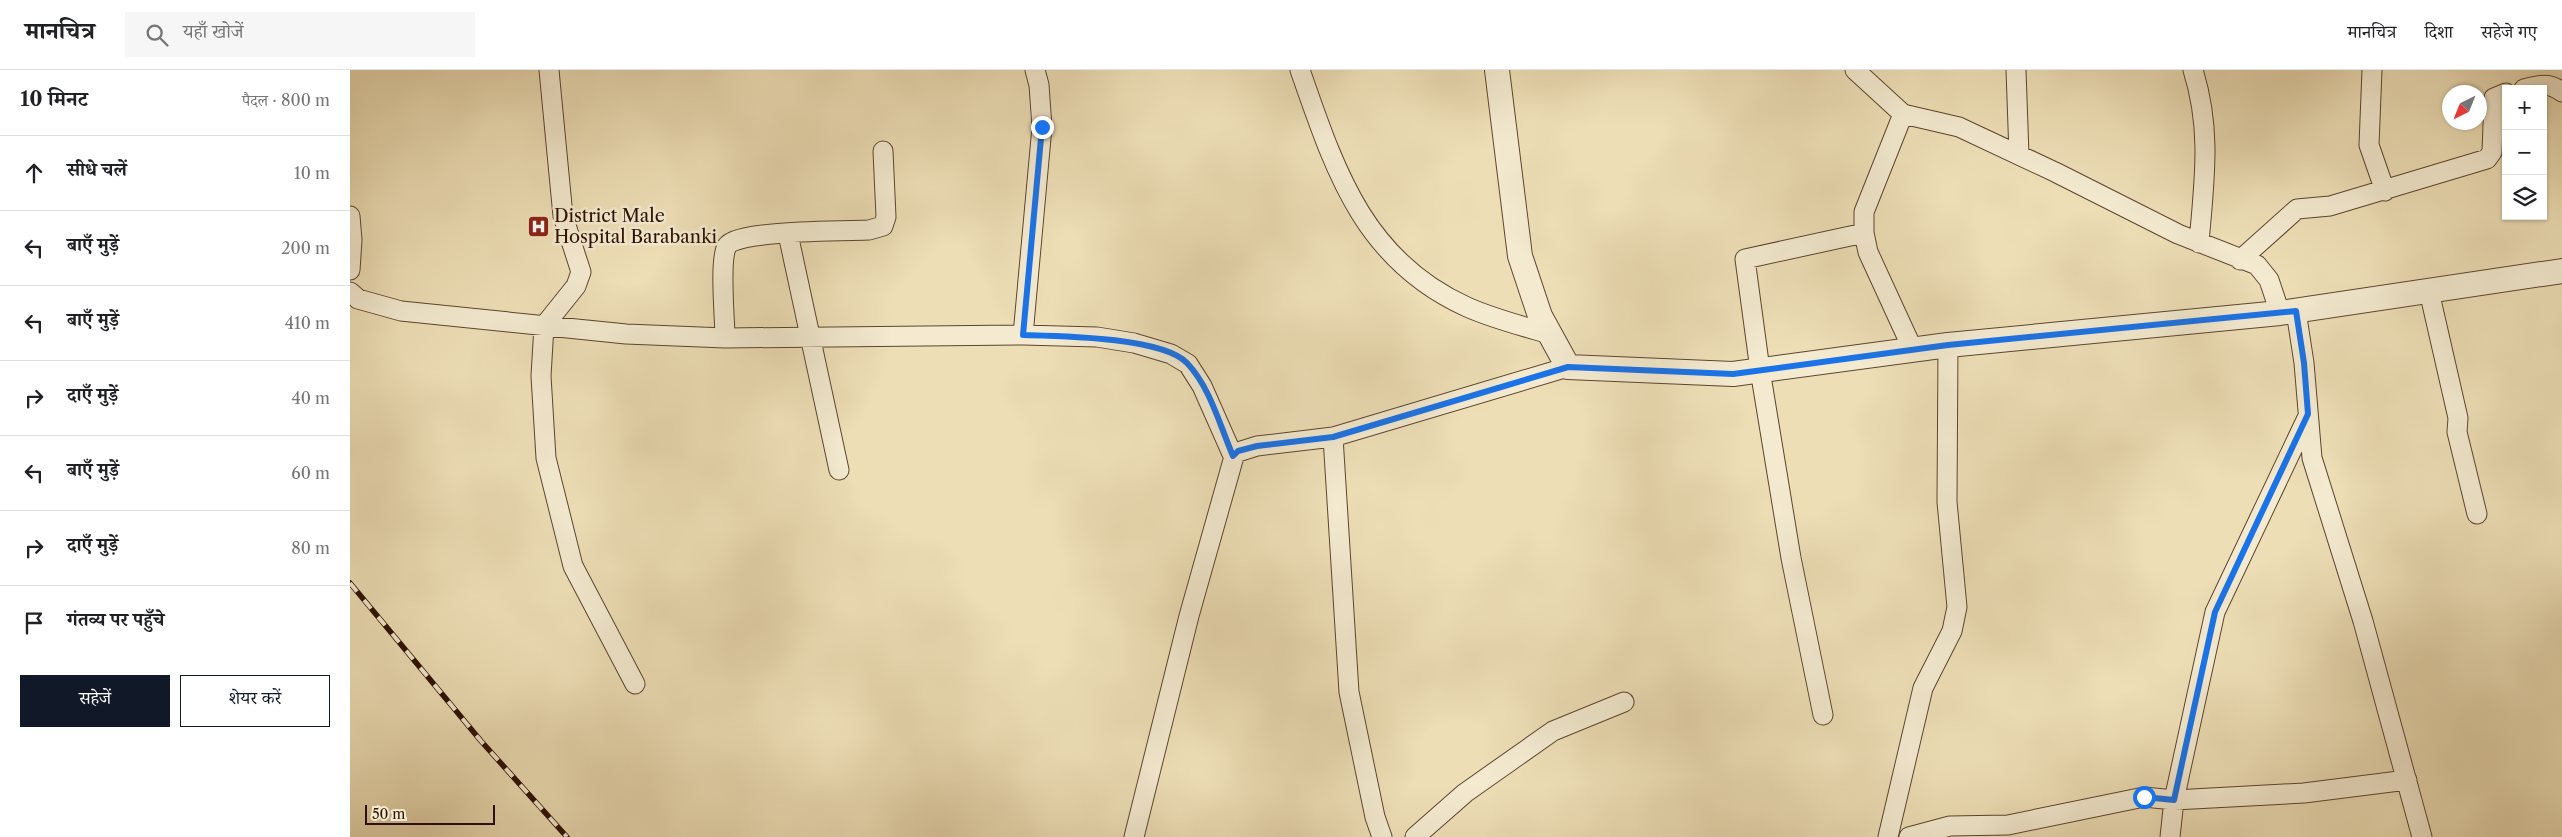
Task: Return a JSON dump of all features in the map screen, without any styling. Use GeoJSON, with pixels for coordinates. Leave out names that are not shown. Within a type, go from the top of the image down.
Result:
{"type":"FeatureCollection","features":[{"type":"Feature","properties":{"kind":"street"},"geometry":{"type":"LineString","coordinates":[[549,70],[563,216],[581,272],[576,286],[544,326],[541,376],[546,458],[573,566],[635,684]]}},
{"type":"Feature","properties":{"kind":"street"},"geometry":{"type":"LineString","coordinates":[[1023,335],[1042,127],[1039,85],[1035,70]]}},
{"type":"Feature","properties":{"kind":"street"},"geometry":{"type":"LineString","coordinates":[[1300,70],[1328,150],[1353,204],[1382,245],[1408,271],[1434,290],[1467,307],[1550,334]]}},
{"type":"Feature","properties":{"kind":"street"},"geometry":{"type":"LineString","coordinates":[[1497,70],[1520,256],[1540,316],[1568,367]]}},
{"type":"Feature","properties":{"kind":"street"},"geometry":{"type":"LineString","coordinates":[[1855,70],[1874,78],[1903,114],[1959,127],[2199,243],[2262,268],[2288,312],[2304,363],[2312,458],[2363,621],[2422,837]]}},
{"type":"Feature","properties":{"kind":"street"},"geometry":{"type":"LineString","coordinates":[[2016,70],[2019,155]]}},
{"type":"Feature","properties":{"kind":"street"},"geometry":{"type":"LineString","coordinates":[[2193,70],[2206,122],[2207,154],[2199,243]]}},
{"type":"Feature","properties":{"kind":"street"},"geometry":{"type":"LineString","coordinates":[[2372,70],[2369,145],[2385,191]]}},
{"type":"Feature","properties":{"kind":"street"},"geometry":{"type":"LineString","coordinates":[[2541,85],[2553,86],[2562,92]]}},
{"type":"Feature","properties":{"kind":"street"},"geometry":{"type":"LineString","coordinates":[[2240,260],[2297,209],[2330,206],[2487,159],[2492,152],[2494,98],[2502,95]]}},
{"type":"Feature","properties":{"kind":"street"},"geometry":{"type":"LineString","coordinates":[[1903,114],[1864,212],[1864,233],[1868,252],[1913,350]]}},
{"type":"Feature","properties":{"kind":"street"},"geometry":{"type":"LineString","coordinates":[[725,338],[723,260],[726,246],[732,240],[743,237],[869,230],[882,226],[886,217],[884,151]]}},
{"type":"Feature","properties":{"kind":"street"},"geometry":{"type":"LineString","coordinates":[[350,216],[352,240],[350,270]]}},
{"type":"Feature","properties":{"kind":"street"},"geometry":{"type":"LineString","coordinates":[[1823,715],[1791,558],[1760,370],[1745,259],[1864,233]]}},
{"type":"Feature","properties":{"kind":"street"},"geometry":{"type":"LineString","coordinates":[[788,234],[839,470]]}},
{"type":"Feature","properties":{"kind":"street"},"geometry":{"type":"LineString","coordinates":[[1134,837],[1189,616],[1233,456],[1238,451],[1257,446],[1333,437],[1568,367],[1733,374],[1948,345],[2288,312],[2562,271]]}},
{"type":"Feature","properties":{"kind":"street"},"geometry":{"type":"LineString","coordinates":[[2429,291],[2458,418],[2457,432],[2477,514]]}},
{"type":"Feature","properties":{"kind":"street"},"geometry":{"type":"LineString","coordinates":[[350,292],[358,299],[401,311],[626,334],[725,338],[1023,335],[1097,337],[1134,343],[1179,357],[1188,364],[1202,386],[1233,456]]}},
{"type":"Feature","properties":{"kind":"street"},"geometry":{"type":"LineString","coordinates":[[1888,837],[1923,688],[1952,631],[1957,607],[1947,502],[1948,345]]}},
{"type":"Feature","properties":{"kind":"street"},"geometry":{"type":"LineString","coordinates":[[2170,837],[2174,800],[2215,612],[2308,414]]}},
{"type":"Feature","properties":{"kind":"street"},"geometry":{"type":"LineString","coordinates":[[1333,437],[1349,692],[1375,817],[1382,837]]}},
{"type":"Feature","properties":{"kind":"street"},"geometry":{"type":"LineString","coordinates":[[1415,837],[1466,792],[1553,731],[1624,702]]}},
{"type":"Feature","properties":{"kind":"street"},"geometry":{"type":"LineString","coordinates":[[1909,837],[1950,826],[2008,825],[2144,797],[2174,800],[2304,793],[2407,780]]}},
{"type":"Feature","properties":{"kind":"railway"},"geometry":{"type":"LineString","coordinates":[[350,583],[481,741],[567,837]]}},
{"type":"Feature","properties":{"kind":"place","name":"District Male Hospital Barabanki"},"geometry":{"type":"Point","coordinates":[538,226]}},
{"type":"Feature","properties":{"kind":"route"},"geometry":{"type":"LineString","coordinates":[[1042,127],[1023,335],[1097,337],[1134,343],[1179,357],[1188,364],[1202,386],[1233,456],[1238,451],[1257,446],[1333,437],[1568,367],[1733,374],[1948,345],[2296,311],[2304,363],[2308,414],[2215,612],[2174,800],[2144,797]]}}]}
